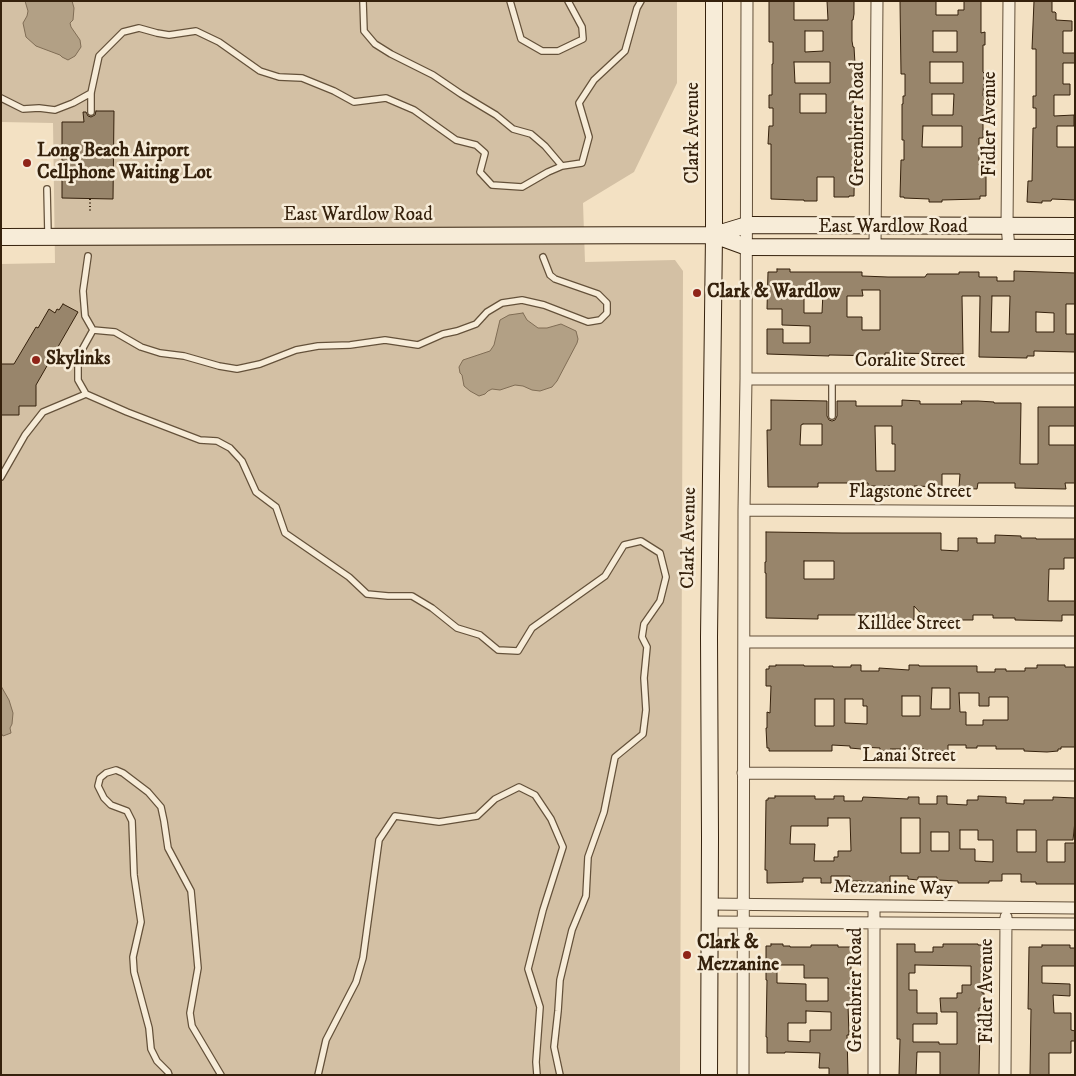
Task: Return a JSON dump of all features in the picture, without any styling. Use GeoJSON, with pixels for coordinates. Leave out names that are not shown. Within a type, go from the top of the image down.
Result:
{"type":"FeatureCollection","features":[{"type":"Feature","properties":{"kind":"main road","name":"Clark Avenue"},"geometry":{"type":"LineString","coordinates":[[709,1075],[709,637],[714,235],[714,1]]}},
{"type":"Feature","properties":{"kind":"main road","name":"East Wardlow Road"},"geometry":{"type":"LineString","coordinates":[[1,237],[714,235],[747,225],[1075,226]]}},
{"type":"Feature","properties":{"kind":"main road","name":"East Wardlow Road"},"geometry":{"type":"LineString","coordinates":[[714,235],[747,247],[1075,248]]}},
{"type":"Feature","properties":{"kind":"street"},"geometry":{"type":"LineString","coordinates":[[743,1075],[744,510],[748,1]]}},
{"type":"Feature","properties":{"kind":"street","name":"Greenbrier Road"},"geometry":{"type":"LineString","coordinates":[[876,1],[876,247]]}},
{"type":"Feature","properties":{"kind":"street","name":"Fidler Avenue"},"geometry":{"type":"LineString","coordinates":[[1009,1],[1007,226],[1009,248]]}},
{"type":"Feature","properties":{"kind":"street","name":"Coralite Street"},"geometry":{"type":"LineString","coordinates":[[746,379],[1075,379]]}},
{"type":"Feature","properties":{"kind":"street","name":"Flagstone Street"},"geometry":{"type":"LineString","coordinates":[[744,510],[1075,512]]}},
{"type":"Feature","properties":{"kind":"street","name":"Killdee Street"},"geometry":{"type":"LineString","coordinates":[[744,642],[1075,642]]}},
{"type":"Feature","properties":{"kind":"street","name":"Lanai Street"},"geometry":{"type":"LineString","coordinates":[[743,774],[1075,775]]}},
{"type":"Feature","properties":{"kind":"street","name":"Mezzanine Way"},"geometry":{"type":"LineString","coordinates":[[710,904],[1075,908]]}},
{"type":"Feature","properties":{"kind":"street","name":"Greenbrier Road"},"geometry":{"type":"LineString","coordinates":[[874,906],[874,1075]]}},
{"type":"Feature","properties":{"kind":"street","name":"Fidler Avenue"},"geometry":{"type":"LineString","coordinates":[[1006,908],[1006,1075]]}},
{"type":"Feature","properties":{"kind":"street","name":"Mezzanine Way"},"geometry":{"type":"LineString","coordinates":[[710,922],[1075,924]]}},
{"type":"Feature","properties":{"kind":"lane"},"geometry":{"type":"LineString","coordinates":[[363,1],[364,31],[375,44],[433,75],[496,115],[513,129],[531,134],[545,146],[562,166]]}},
{"type":"Feature","properties":{"kind":"lane"},"geometry":{"type":"LineString","coordinates":[[510,1],[521,39],[542,52],[558,52],[583,39],[582,26],[568,1]]}},
{"type":"Feature","properties":{"kind":"lane"},"geometry":{"type":"LineString","coordinates":[[90,112],[91,92],[99,56],[123,32],[140,28],[157,34],[169,35],[196,31],[219,42],[260,71],[279,77],[302,78],[334,91],[354,102],[386,98],[414,110],[456,140],[476,144],[485,153],[480,172],[492,185],[522,188],[562,166],[582,163],[589,137],[579,103],[594,80],[625,52],[637,8],[642,1]]}},
{"type":"Feature","properties":{"kind":"lane"},"geometry":{"type":"LineString","coordinates":[[1,98],[23,109],[55,110],[73,103],[91,92]]}},
{"type":"Feature","properties":{"kind":"lane"},"geometry":{"type":"LineString","coordinates":[[47,189],[48,237]]}},
{"type":"Feature","properties":{"kind":"lane"},"geometry":{"type":"LineString","coordinates":[[88,256],[83,291],[85,316],[93,330]]}},
{"type":"Feature","properties":{"kind":"lane"},"geometry":{"type":"LineString","coordinates":[[93,330],[114,332],[141,347],[160,353],[184,356],[219,366],[237,368],[260,364],[296,350],[318,346],[350,345],[385,340],[418,345],[443,334],[476,324],[487,312],[502,303],[522,300],[544,305],[588,322],[600,320],[607,313],[607,303],[598,294],[555,279],[550,275],[543,257]]}},
{"type":"Feature","properties":{"kind":"lane"},"geometry":{"type":"LineString","coordinates":[[93,330],[78,357],[78,380],[86,394],[200,440],[217,441],[230,448],[242,461],[256,492],[276,507],[284,533],[349,577],[368,594],[412,596],[432,608],[457,628],[480,635],[498,650],[518,651],[532,628],[605,576],[624,545],[641,541],[660,553],[666,577],[660,601],[644,624],[642,637],[647,647],[644,678],[646,710],[643,734],[615,757],[604,812],[588,858],[586,896],[572,930],[560,980],[554,1047],[560,1075]]}},
{"type":"Feature","properties":{"kind":"lane"},"geometry":{"type":"LineString","coordinates":[[832,379],[832,416]]}},
{"type":"Feature","properties":{"kind":"lane"},"geometry":{"type":"LineString","coordinates":[[1,477],[25,434],[43,412],[86,394]]}},
{"type":"Feature","properties":{"kind":"lane"},"geometry":{"type":"LineString","coordinates":[[169,1075],[157,1061],[151,1048],[149,1028],[134,972],[133,957],[141,922],[134,875],[132,821],[127,811],[111,804],[104,798],[98,786],[100,778],[106,773],[116,770],[124,773],[148,792],[161,807],[168,848],[191,891],[198,968],[190,1013],[192,1026],[221,1075]]}},
{"type":"Feature","properties":{"kind":"lane"},"geometry":{"type":"LineString","coordinates":[[318,1075],[326,1040],[359,974],[380,840],[395,816],[439,822],[476,816],[495,799],[519,788],[535,795],[551,819],[563,847],[543,910],[528,970],[540,1007],[536,1062],[537,1075]]}},
{"type":"Feature","properties":{"kind":"path"},"geometry":{"type":"LineString","coordinates":[[90,199],[90,212]]}},
{"type":"Feature","properties":{"kind":"shaded area"},"geometry":{"type":"Polygon","coordinates":[[[1,1],[677,1],[677,83],[634,172],[583,203],[585,262],[675,260],[683,271],[680,1075],[1,1075],[1,264],[55,263],[53,123],[1,122],[1,1]]]}},
{"type":"Feature","properties":{"kind":"shaded area"},"geometry":{"type":"Polygon","coordinates":[[[25,1],[72,1],[74,8],[73,20],[70,23],[80,40],[81,47],[75,56],[68,60],[36,46],[26,37],[23,23],[28,11],[25,1]]]}},
{"type":"Feature","properties":{"kind":"shaded area"},"geometry":{"type":"Polygon","coordinates":[[[523,313],[527,320],[538,328],[547,328],[561,324],[576,331],[577,343],[557,381],[552,387],[540,391],[515,385],[500,390],[492,389],[479,396],[470,391],[464,386],[460,373],[459,367],[463,360],[490,351],[494,345],[500,320],[509,315],[523,313]]]}},
{"type":"Feature","properties":{"kind":"shaded area"},"geometry":{"type":"Polygon","coordinates":[[[1,686],[9,700],[13,713],[11,733],[3,736],[1,733],[1,686]]]}},
{"type":"Feature","properties":{"kind":"building"},"geometry":{"type":"Polygon","coordinates":[[[769,1],[794,1],[794,20],[828,20],[827,1],[854,1],[852,41],[855,64],[853,93],[855,127],[854,196],[834,197],[834,177],[817,177],[817,201],[771,199],[771,144],[768,144],[769,126],[773,126],[773,108],[769,108],[769,95],[772,95],[773,42],[769,42],[769,1]],[[805,31],[805,52],[823,51],[823,31],[805,31]],[[794,62],[795,83],[830,83],[830,62],[794,62]],[[800,94],[800,113],[826,113],[826,94],[800,94]]]}},
{"type":"Feature","properties":{"kind":"building"},"geometry":{"type":"Polygon","coordinates":[[[900,1],[936,1],[936,15],[958,15],[958,10],[964,10],[964,1],[981,1],[981,33],[985,32],[985,45],[983,45],[983,96],[986,96],[986,115],[983,115],[983,138],[979,138],[979,161],[986,161],[986,196],[980,196],[980,199],[942,200],[942,202],[929,202],[929,199],[900,197],[901,160],[904,160],[902,104],[903,96],[905,96],[905,74],[901,74],[900,1]],[[933,31],[933,52],[957,52],[957,31],[933,31]],[[930,62],[930,83],[963,83],[963,62],[930,62]],[[932,94],[932,115],[953,115],[954,94],[932,94]],[[923,126],[922,147],[962,147],[962,126],[923,126]]]}},
{"type":"Feature","properties":{"kind":"building"},"geometry":{"type":"Polygon","coordinates":[[[1034,1],[1052,1],[1052,12],[1056,13],[1056,20],[1072,21],[1072,31],[1063,31],[1063,53],[1075,53],[1075,63],[1063,63],[1063,84],[1070,84],[1070,95],[1054,95],[1054,116],[1074,115],[1074,126],[1057,126],[1057,147],[1075,147],[1075,200],[1052,199],[1051,201],[1042,201],[1042,203],[1027,202],[1028,181],[1032,181],[1033,128],[1036,128],[1036,108],[1033,108],[1033,96],[1036,96],[1036,49],[1032,49],[1034,1]]]}},
{"type":"Feature","properties":{"kind":"building"},"geometry":{"type":"Polygon","coordinates":[[[96,111],[114,111],[113,199],[62,198],[62,122],[84,122],[83,112],[86,112],[91,117],[95,115],[96,111]]]}},
{"type":"Feature","properties":{"kind":"building"},"geometry":{"type":"Polygon","coordinates":[[[777,269],[790,269],[790,272],[862,272],[862,276],[925,277],[927,274],[979,272],[979,277],[997,277],[997,281],[1014,281],[1014,271],[1075,273],[1075,304],[1066,304],[1066,334],[1075,334],[1075,352],[1034,351],[1034,356],[1027,356],[1027,358],[979,357],[980,296],[962,296],[963,354],[885,353],[885,356],[829,356],[767,354],[767,329],[783,329],[783,343],[810,343],[810,326],[782,325],[782,309],[767,309],[768,272],[777,272],[777,269]],[[862,290],[863,296],[847,296],[847,317],[862,317],[862,330],[880,330],[880,290],[862,290]],[[804,292],[804,313],[822,313],[823,292],[804,292]],[[992,296],[991,332],[1009,332],[1010,296],[992,296]],[[1036,312],[1036,332],[1054,332],[1054,313],[1036,312]]]}},
{"type":"Feature","properties":{"kind":"building","name":"Skylinks"},"geometry":{"type":"Polygon","coordinates":[[[63,304],[78,312],[36,385],[36,406],[19,406],[19,415],[1,415],[1,364],[14,364],[49,309],[55,313],[63,304]]]}},
{"type":"Feature","properties":{"kind":"building"},"geometry":{"type":"Polygon","coordinates":[[[771,400],[827,401],[827,416],[832,421],[837,416],[837,401],[856,401],[856,406],[902,406],[902,400],[920,401],[920,404],[962,404],[961,401],[1021,403],[1020,464],[1038,464],[1038,407],[1075,407],[1075,426],[1049,426],[1049,445],[1075,445],[1075,483],[1065,483],[1066,489],[1015,488],[1015,483],[978,483],[977,489],[959,488],[960,474],[942,474],[942,487],[914,486],[914,488],[895,488],[895,486],[868,486],[868,483],[818,483],[818,487],[768,487],[767,430],[771,430],[771,400]],[[822,424],[801,425],[800,445],[822,445],[822,424]],[[875,426],[876,471],[895,471],[895,444],[892,444],[892,426],[875,426]]]}},
{"type":"Feature","properties":{"kind":"building"},"geometry":{"type":"Polygon","coordinates":[[[766,532],[941,533],[941,550],[958,551],[958,538],[977,538],[977,543],[995,543],[995,535],[1021,536],[1021,538],[1036,539],[1075,539],[1075,558],[1064,558],[1064,569],[1049,569],[1048,601],[1075,601],[1075,615],[1062,615],[1062,621],[1015,620],[1015,618],[993,618],[993,615],[973,615],[973,620],[927,620],[914,606],[914,620],[895,620],[895,618],[868,617],[868,615],[818,615],[818,619],[766,618],[766,532]],[[804,561],[804,579],[834,579],[834,561],[804,561]]]}},
{"type":"Feature","properties":{"kind":"building"},"geometry":{"type":"Polygon","coordinates":[[[851,665],[861,665],[861,671],[879,671],[879,668],[909,670],[909,665],[977,666],[977,672],[995,672],[995,669],[1025,671],[1025,668],[1037,668],[1037,665],[1075,667],[1075,747],[1061,747],[1058,751],[1047,752],[1024,751],[1024,749],[996,749],[996,746],[966,748],[966,745],[948,745],[948,751],[890,749],[890,751],[880,751],[880,748],[861,747],[861,749],[832,745],[832,751],[769,751],[769,748],[767,748],[766,728],[767,712],[770,713],[771,686],[766,686],[766,669],[769,669],[769,666],[851,667],[851,665]],[[932,688],[931,709],[950,709],[950,688],[932,688]],[[959,693],[960,712],[966,712],[966,725],[983,725],[983,720],[1008,720],[1008,697],[989,697],[989,706],[979,706],[979,693],[959,693]],[[902,696],[902,716],[920,716],[920,696],[902,696]],[[815,699],[815,726],[834,726],[834,699],[815,699]],[[845,699],[845,723],[867,724],[867,706],[863,706],[863,699],[845,699]]]}},
{"type":"Feature","properties":{"kind":"building"},"geometry":{"type":"Polygon","coordinates":[[[775,796],[815,796],[815,799],[834,799],[834,796],[844,796],[844,801],[862,801],[863,797],[908,799],[908,797],[919,797],[919,804],[937,804],[937,796],[947,796],[947,804],[967,805],[967,800],[978,800],[978,796],[1006,797],[1006,803],[1024,804],[1024,800],[1053,800],[1053,797],[1075,798],[1073,840],[1047,840],[1047,862],[1065,862],[1065,843],[1075,843],[1075,884],[1021,882],[1021,874],[1002,874],[1002,881],[989,881],[989,883],[958,883],[958,881],[937,880],[937,877],[918,877],[918,880],[908,879],[908,876],[890,876],[890,883],[862,883],[862,881],[850,881],[850,876],[831,876],[831,883],[821,883],[821,878],[803,878],[803,882],[767,883],[767,870],[765,870],[766,800],[768,798],[775,798],[775,796]],[[828,818],[828,826],[791,826],[790,844],[815,844],[814,861],[834,861],[834,857],[838,857],[838,851],[851,851],[850,818],[828,818]],[[901,818],[901,853],[920,853],[920,818],[901,818]],[[960,830],[960,849],[975,849],[975,861],[993,862],[993,840],[978,840],[978,830],[960,830]],[[1017,830],[1017,852],[1036,852],[1036,830],[1017,830]],[[931,832],[931,851],[949,851],[949,832],[931,832]]]}},
{"type":"Feature","properties":{"kind":"building"},"geometry":{"type":"Polygon","coordinates":[[[771,944],[783,944],[783,946],[790,947],[838,945],[838,947],[851,947],[851,1005],[848,1005],[849,1035],[847,1035],[848,1075],[829,1075],[829,1068],[819,1068],[820,1053],[767,1053],[766,946],[771,946],[771,944]],[[777,965],[777,983],[806,984],[806,1001],[828,1001],[828,978],[804,978],[804,965],[777,965]],[[806,1011],[806,1023],[788,1023],[788,1041],[810,1042],[810,1030],[831,1030],[831,1012],[806,1011]]]}},
{"type":"Feature","properties":{"kind":"building"},"geometry":{"type":"Polygon","coordinates":[[[897,944],[915,944],[915,952],[933,952],[933,947],[943,947],[943,944],[984,945],[982,993],[984,993],[984,1008],[979,1008],[979,1075],[940,1075],[940,1052],[917,1052],[916,1075],[899,1075],[900,1039],[897,1039],[897,944]],[[915,965],[915,973],[909,973],[909,990],[917,990],[917,1013],[937,1013],[937,1024],[913,1024],[913,1042],[957,1044],[957,1012],[941,1012],[940,998],[957,998],[957,993],[962,993],[962,985],[971,985],[971,966],[915,965]]]}},
{"type":"Feature","properties":{"kind":"building"},"geometry":{"type":"Polygon","coordinates":[[[1042,945],[1070,945],[1070,948],[1075,948],[1075,966],[1042,966],[1042,983],[1070,984],[1070,996],[1053,995],[1054,1013],[1071,1013],[1071,1030],[1075,1031],[1075,1041],[1071,1041],[1071,1053],[1049,1053],[1049,1075],[1030,1075],[1031,1009],[1028,1009],[1029,947],[1042,947],[1042,945]]]}},
{"type":"Feature","properties":{"kind":"place","name":"Long Beach Airport Cellphone Waiting Lot"},"geometry":{"type":"Point","coordinates":[27,163]}},
{"type":"Feature","properties":{"kind":"place","name":"Clark & Wardlow"},"geometry":{"type":"Point","coordinates":[697,293]}},
{"type":"Feature","properties":{"kind":"place","name":"Skylinks"},"geometry":{"type":"Point","coordinates":[36,360]}},
{"type":"Feature","properties":{"kind":"place","name":"Clark & Mezzanine"},"geometry":{"type":"Point","coordinates":[687,955]}}]}
